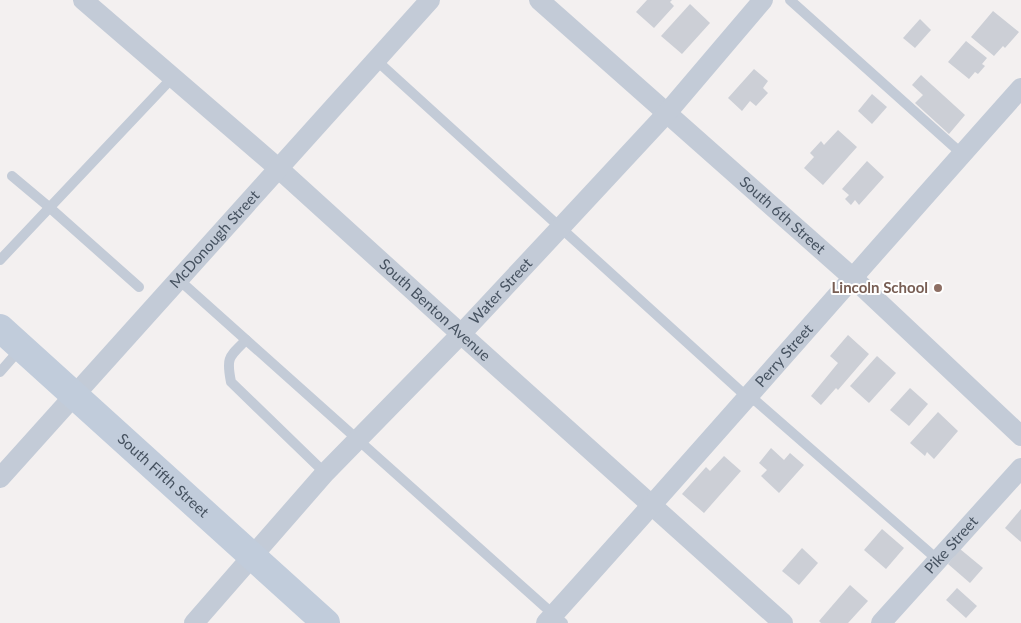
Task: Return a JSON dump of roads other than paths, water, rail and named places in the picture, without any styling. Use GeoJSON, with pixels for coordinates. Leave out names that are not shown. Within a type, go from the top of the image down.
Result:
{"type":"FeatureCollection","features":[{"type":"Feature","properties":{"kind":"main road","name":"South Fifth Street"},"geometry":{"type":"LineString","coordinates":[[0,328],[326,623]]}},
{"type":"Feature","properties":{"kind":"street","name":"South Benton Avenue"},"geometry":{"type":"LineString","coordinates":[[83,0],[278,168],[783,623]]}},
{"type":"Feature","properties":{"kind":"street","name":"McDonough Street"},"geometry":{"type":"LineString","coordinates":[[0,478],[430,0]]}},
{"type":"Feature","properties":{"kind":"street","name":"South 6th Street"},"geometry":{"type":"LineString","coordinates":[[539,0],[852,277],[1021,436]]}},
{"type":"Feature","properties":{"kind":"street","name":"Water Street"},"geometry":{"type":"LineString","coordinates":[[194,623],[325,473],[461,334],[666,114],[763,0]]}},
{"type":"Feature","properties":{"kind":"street","name":"Perry Street"},"geometry":{"type":"LineString","coordinates":[[554,620],[852,277],[1021,88]]}},
{"type":"Feature","properties":{"kind":"street","name":"Pike Street"},"geometry":{"type":"LineString","coordinates":[[881,623],[1021,468]]}},
{"type":"Feature","properties":{"kind":"lane"},"geometry":{"type":"LineString","coordinates":[[790,0],[962,154]]}},
{"type":"Feature","properties":{"kind":"lane"},"geometry":{"type":"LineString","coordinates":[[376,60],[747,397],[757,402],[938,560]]}},
{"type":"Feature","properties":{"kind":"lane"},"geometry":{"type":"LineString","coordinates":[[0,260],[173,77]]}},
{"type":"Feature","properties":{"kind":"lane"},"geometry":{"type":"LineString","coordinates":[[12,176],[139,287]]}},
{"type":"Feature","properties":{"kind":"lane"},"geometry":{"type":"LineString","coordinates":[[178,279],[358,440],[554,620]]}},
{"type":"Feature","properties":{"kind":"lane"},"geometry":{"type":"LineString","coordinates":[[246,340],[231,355],[227,363],[231,382],[325,473]]}},
{"type":"Feature","properties":{"kind":"lane"},"geometry":{"type":"LineString","coordinates":[[0,372],[22,348]]}},
{"type":"Feature","properties":{"kind":"place","name":"Lincoln School"},"geometry":{"type":"Point","coordinates":[938,288]}}]}
